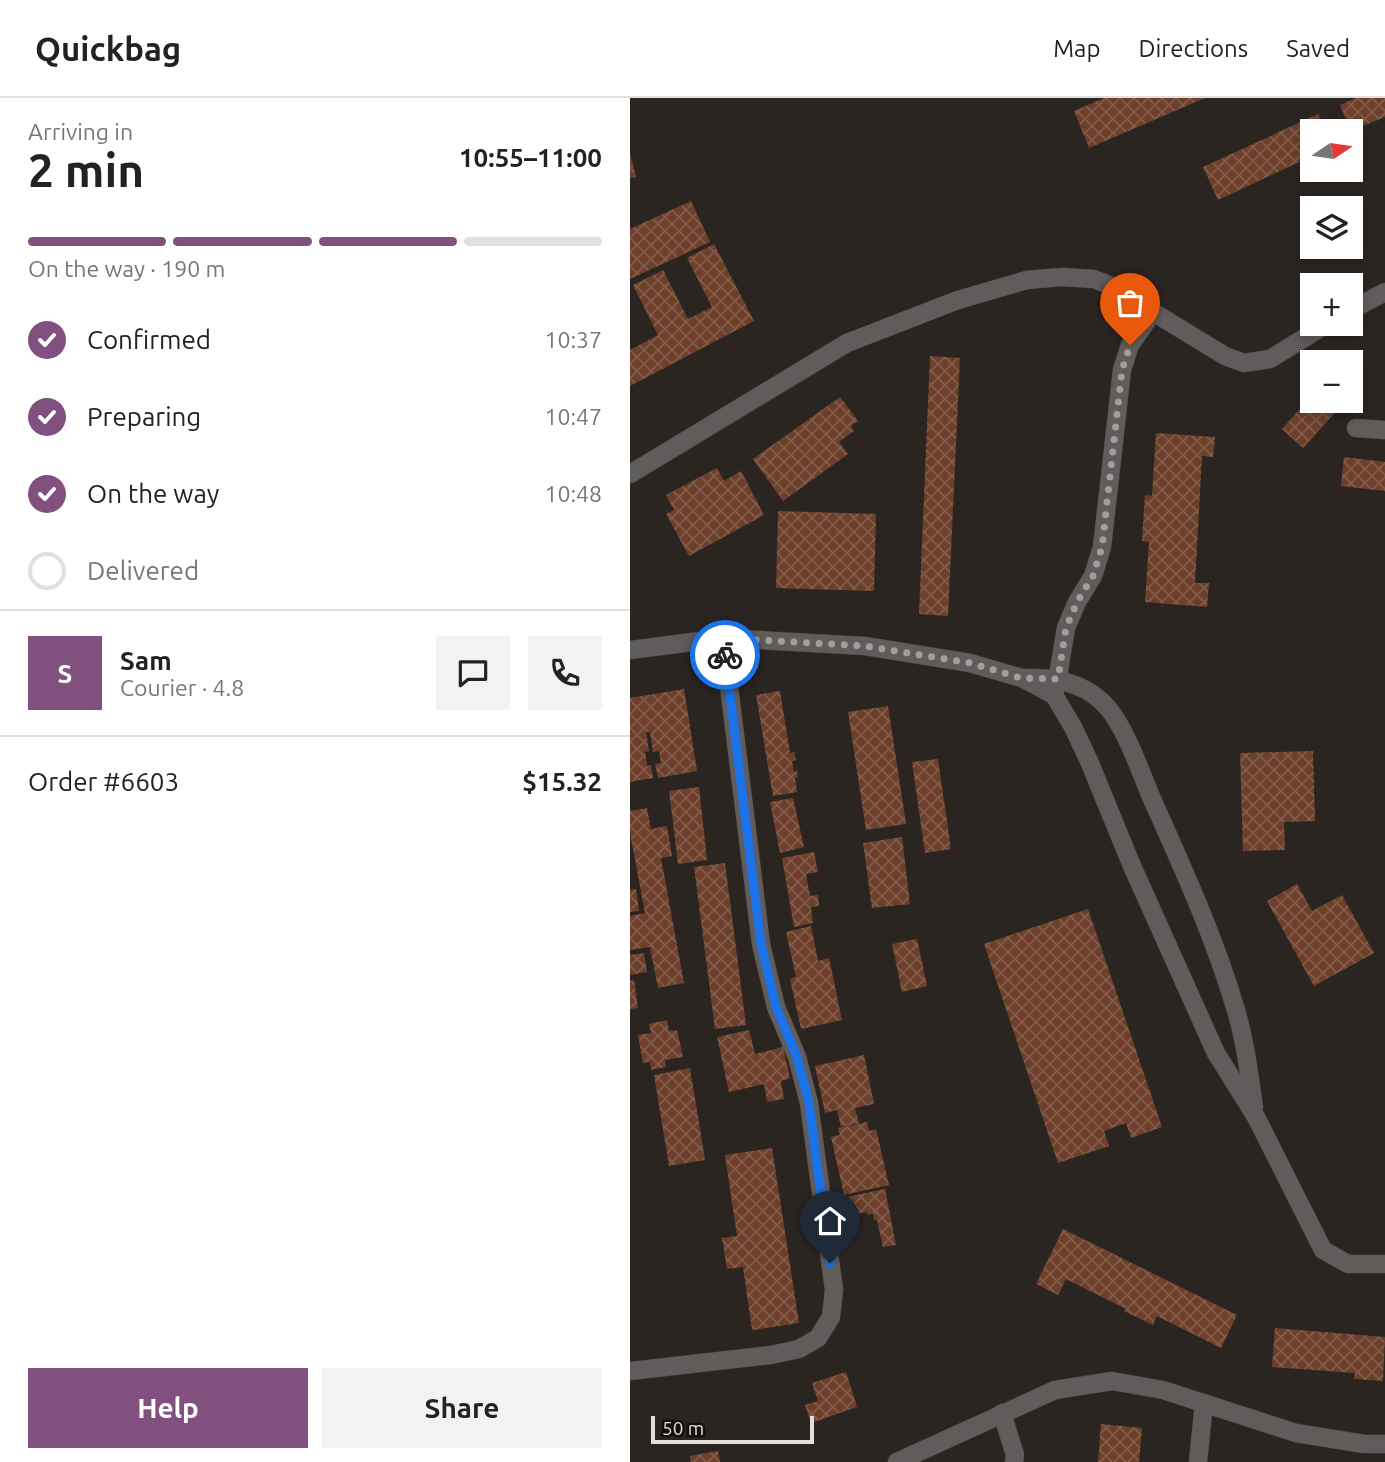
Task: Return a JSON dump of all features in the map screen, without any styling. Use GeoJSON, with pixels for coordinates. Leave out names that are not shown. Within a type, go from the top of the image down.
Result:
{"type":"FeatureCollection","features":[{"type":"Feature","properties":{"kind":"street"},"geometry":{"type":"LineString","coordinates":[[630,474],[847,343],[958,300],[1027,280],[1062,277],[1094,279],[1129,293],[1153,312],[1225,356],[1244,363],[1270,359],[1307,336]]}},
{"type":"Feature","properties":{"kind":"street"},"geometry":{"type":"LineString","coordinates":[[1363,304],[1385,292]]}},
{"type":"Feature","properties":{"kind":"street"},"geometry":{"type":"LineString","coordinates":[[1153,312],[1130,345],[1122,370],[1102,547],[1093,576],[1077,602],[1066,628],[1056,687],[1216,1053],[1256,1117],[1323,1250],[1348,1264],[1385,1265]]}},
{"type":"Feature","properties":{"kind":"street"},"geometry":{"type":"LineString","coordinates":[[1356,428],[1385,430]]}},
{"type":"Feature","properties":{"kind":"street"},"geometry":{"type":"LineString","coordinates":[[630,1371],[771,1355],[799,1349],[818,1338],[831,1317],[834,1290],[809,1103],[797,1057],[776,1007],[761,944],[723,638]]}},
{"type":"Feature","properties":{"kind":"street"},"geometry":{"type":"LineString","coordinates":[[630,650],[723,638],[865,646],[970,663],[1056,687],[1086,690],[1108,708],[1135,759],[1200,914],[1235,1007],[1256,1117]]}},
{"type":"Feature","properties":{"kind":"street"},"geometry":{"type":"LineString","coordinates":[[897,1462],[1055,1390],[1112,1381],[1163,1390],[1296,1433],[1364,1444],[1385,1444]]}},
{"type":"Feature","properties":{"kind":"street"},"geometry":{"type":"LineString","coordinates":[[1198,1462],[1204,1404]]}},
{"type":"Feature","properties":{"kind":"street"},"geometry":{"type":"LineString","coordinates":[[1002,1413],[1015,1455],[1014,1462]]}},
{"type":"Feature","properties":{"kind":"building"},"geometry":{"type":"Polygon","coordinates":[[[1104,98],[1205,98],[1089,148],[1074,111],[1104,98]]]}},
{"type":"Feature","properties":{"kind":"building"},"geometry":{"type":"Polygon","coordinates":[[[1356,98],[1385,98],[1385,117],[1363,126],[1363,119],[1346,119],[1340,105],[1356,98]]]}},
{"type":"Feature","properties":{"kind":"building"},"geometry":{"type":"Polygon","coordinates":[[[1318,114],[1320,119],[1307,119],[1318,114]]]}},
{"type":"Feature","properties":{"kind":"building"},"geometry":{"type":"Polygon","coordinates":[[[1300,122],[1300,162],[1218,200],[1203,167],[1300,122]]]}},
{"type":"Feature","properties":{"kind":"building"},"geometry":{"type":"Polygon","coordinates":[[[630,153],[636,177],[630,178],[630,153]]]}},
{"type":"Feature","properties":{"kind":"building"},"geometry":{"type":"Polygon","coordinates":[[[691,201],[710,242],[630,279],[630,229],[691,201]]]}},
{"type":"Feature","properties":{"kind":"building"},"geometry":{"type":"Polygon","coordinates":[[[714,244],[754,321],[630,386],[630,350],[658,335],[633,285],[663,270],[688,319],[712,307],[687,258],[714,244]]]}},
{"type":"Feature","properties":{"kind":"building"},"geometry":{"type":"Polygon","coordinates":[[[930,356],[960,358],[948,616],[919,614],[930,356]]]}},
{"type":"Feature","properties":{"kind":"building"},"geometry":{"type":"Polygon","coordinates":[[[840,397],[858,421],[851,426],[854,431],[839,442],[848,454],[783,501],[753,459],[840,397]]]}},
{"type":"Feature","properties":{"kind":"building"},"geometry":{"type":"Polygon","coordinates":[[[1300,409],[1300,413],[1335,413],[1303,448],[1282,429],[1300,409]]]}},
{"type":"Feature","properties":{"kind":"building"},"geometry":{"type":"Polygon","coordinates":[[[1156,433],[1215,437],[1213,457],[1202,456],[1195,583],[1209,583],[1207,607],[1145,602],[1149,542],[1142,541],[1145,495],[1152,496],[1156,433]]]}},
{"type":"Feature","properties":{"kind":"building"},"geometry":{"type":"Polygon","coordinates":[[[1344,457],[1385,462],[1385,491],[1341,486],[1344,457]]]}},
{"type":"Feature","properties":{"kind":"building"},"geometry":{"type":"Polygon","coordinates":[[[717,468],[724,481],[741,471],[764,515],[689,556],[666,514],[674,510],[666,495],[717,468]]]}},
{"type":"Feature","properties":{"kind":"building"},"geometry":{"type":"Polygon","coordinates":[[[778,511],[876,514],[874,591],[776,588],[778,511]]]}},
{"type":"Feature","properties":{"kind":"building"},"geometry":{"type":"Polygon","coordinates":[[[684,689],[697,771],[658,778],[655,764],[661,763],[659,751],[653,752],[650,732],[646,732],[649,751],[645,752],[647,766],[651,765],[653,778],[630,782],[630,698],[684,689]]]}},
{"type":"Feature","properties":{"kind":"building"},"geometry":{"type":"Polygon","coordinates":[[[780,691],[790,753],[794,752],[796,760],[792,761],[798,777],[795,778],[797,792],[773,796],[756,695],[780,691]]]}},
{"type":"Feature","properties":{"kind":"building"},"geometry":{"type":"Polygon","coordinates":[[[888,706],[906,824],[866,830],[848,712],[888,706]]]}},
{"type":"Feature","properties":{"kind":"building"},"geometry":{"type":"Polygon","coordinates":[[[1313,751],[1315,821],[1284,822],[1285,850],[1243,851],[1240,753],[1313,751]]]}},
{"type":"Feature","properties":{"kind":"building"},"geometry":{"type":"Polygon","coordinates":[[[938,759],[951,849],[925,853],[912,762],[938,759]]]}},
{"type":"Feature","properties":{"kind":"building"},"geometry":{"type":"Polygon","coordinates":[[[699,787],[707,860],[678,864],[669,791],[699,787]]]}},
{"type":"Feature","properties":{"kind":"building"},"geometry":{"type":"Polygon","coordinates":[[[793,798],[804,847],[780,853],[770,802],[793,798]]]}},
{"type":"Feature","properties":{"kind":"building"},"geometry":{"type":"Polygon","coordinates":[[[647,808],[651,829],[667,826],[672,856],[661,858],[684,983],[658,988],[650,947],[630,950],[630,916],[645,913],[630,833],[630,811],[647,808]]]}},
{"type":"Feature","properties":{"kind":"building"},"geometry":{"type":"Polygon","coordinates":[[[902,837],[910,904],[872,908],[863,843],[902,837]]]}},
{"type":"Feature","properties":{"kind":"building"},"geometry":{"type":"Polygon","coordinates":[[[814,852],[818,872],[806,874],[810,896],[818,895],[819,906],[811,907],[813,923],[794,927],[782,858],[814,852]]]}},
{"type":"Feature","properties":{"kind":"building"},"geometry":{"type":"Polygon","coordinates":[[[725,863],[746,1025],[715,1029],[694,867],[725,863]]]}},
{"type":"Feature","properties":{"kind":"building"},"geometry":{"type":"Polygon","coordinates":[[[1297,884],[1312,911],[1342,895],[1374,953],[1314,986],[1267,901],[1297,884]]]}},
{"type":"Feature","properties":{"kind":"building"},"geometry":{"type":"Polygon","coordinates":[[[636,889],[639,911],[630,912],[630,890],[636,889]]]}},
{"type":"Feature","properties":{"kind":"building"},"geometry":{"type":"Polygon","coordinates":[[[1088,909],[1162,1127],[1131,1138],[1126,1123],[1104,1131],[1109,1146],[1058,1163],[984,944],[1088,909]]]}},
{"type":"Feature","properties":{"kind":"building"},"geometry":{"type":"Polygon","coordinates":[[[811,926],[818,961],[829,958],[842,1020],[801,1029],[790,979],[796,977],[786,932],[811,926]]]}},
{"type":"Feature","properties":{"kind":"building"},"geometry":{"type":"Polygon","coordinates":[[[917,939],[927,986],[902,992],[892,944],[917,939]]]}},
{"type":"Feature","properties":{"kind":"building"},"geometry":{"type":"Polygon","coordinates":[[[644,953],[647,972],[630,975],[630,955],[644,953]]]}},
{"type":"Feature","properties":{"kind":"building"},"geometry":{"type":"Polygon","coordinates":[[[634,980],[638,1008],[630,1009],[630,981],[634,980]]]}},
{"type":"Feature","properties":{"kind":"building"},"geometry":{"type":"Polygon","coordinates":[[[667,1020],[669,1031],[677,1030],[683,1057],[665,1060],[666,1067],[651,1070],[650,1062],[643,1063],[638,1035],[651,1033],[649,1024],[667,1020]]]}},
{"type":"Feature","properties":{"kind":"building"},"geometry":{"type":"Polygon","coordinates":[[[749,1030],[755,1054],[783,1047],[790,1078],[781,1081],[784,1099],[767,1102],[764,1084],[729,1092],[717,1037],[749,1030]]]}},
{"type":"Feature","properties":{"kind":"building"},"geometry":{"type":"Polygon","coordinates":[[[864,1055],[874,1104],[855,1108],[859,1123],[841,1127],[837,1110],[825,1113],[815,1066],[864,1055]]]}},
{"type":"Feature","properties":{"kind":"building"},"geometry":{"type":"Polygon","coordinates":[[[690,1068],[705,1160],[669,1166],[654,1075],[690,1068]]]}},
{"type":"Feature","properties":{"kind":"building"},"geometry":{"type":"Polygon","coordinates":[[[867,1122],[869,1131],[876,1129],[889,1185],[844,1195],[831,1137],[840,1135],[838,1128],[867,1122]]]}},
{"type":"Feature","properties":{"kind":"building"},"geometry":{"type":"Polygon","coordinates":[[[772,1148],[799,1323],[752,1330],[743,1267],[727,1269],[722,1238],[737,1236],[725,1155],[772,1148]]]}},
{"type":"Feature","properties":{"kind":"building"},"geometry":{"type":"Polygon","coordinates":[[[885,1189],[896,1245],[883,1247],[873,1213],[856,1214],[855,1206],[849,1207],[848,1202],[843,1204],[842,1198],[885,1189]]]}},
{"type":"Feature","properties":{"kind":"building"},"geometry":{"type":"Polygon","coordinates":[[[1063,1229],[1237,1315],[1221,1348],[1157,1316],[1153,1325],[1066,1279],[1058,1295],[1036,1284],[1063,1229]]]}},
{"type":"Feature","properties":{"kind":"building"},"geometry":{"type":"Polygon","coordinates":[[[1275,1328],[1385,1337],[1383,1381],[1354,1379],[1355,1373],[1272,1367],[1275,1328]]]}},
{"type":"Feature","properties":{"kind":"building"},"geometry":{"type":"Polygon","coordinates":[[[846,1372],[857,1407],[811,1423],[805,1405],[818,1401],[812,1383],[846,1372]]]}},
{"type":"Feature","properties":{"kind":"building"},"geometry":{"type":"Polygon","coordinates":[[[1101,1424],[1142,1428],[1139,1462],[1098,1462],[1101,1424]]]}},
{"type":"Feature","properties":{"kind":"building"},"geometry":{"type":"Polygon","coordinates":[[[718,1451],[720,1462],[691,1462],[690,1456],[718,1451]]]}},
{"type":"Feature","properties":{"kind":"way so far"},"geometry":{"type":"LineString","coordinates":[[725,655],[723,638],[865,646],[970,663],[1021,678],[1058,679],[1066,628],[1077,602],[1093,576],[1102,547],[1122,370],[1130,345]]}},
{"type":"Feature","properties":{"kind":"route"},"geometry":{"type":"LineString","coordinates":[[725,655],[761,944],[776,1007],[797,1057],[809,1103],[830,1263]]}}]}
